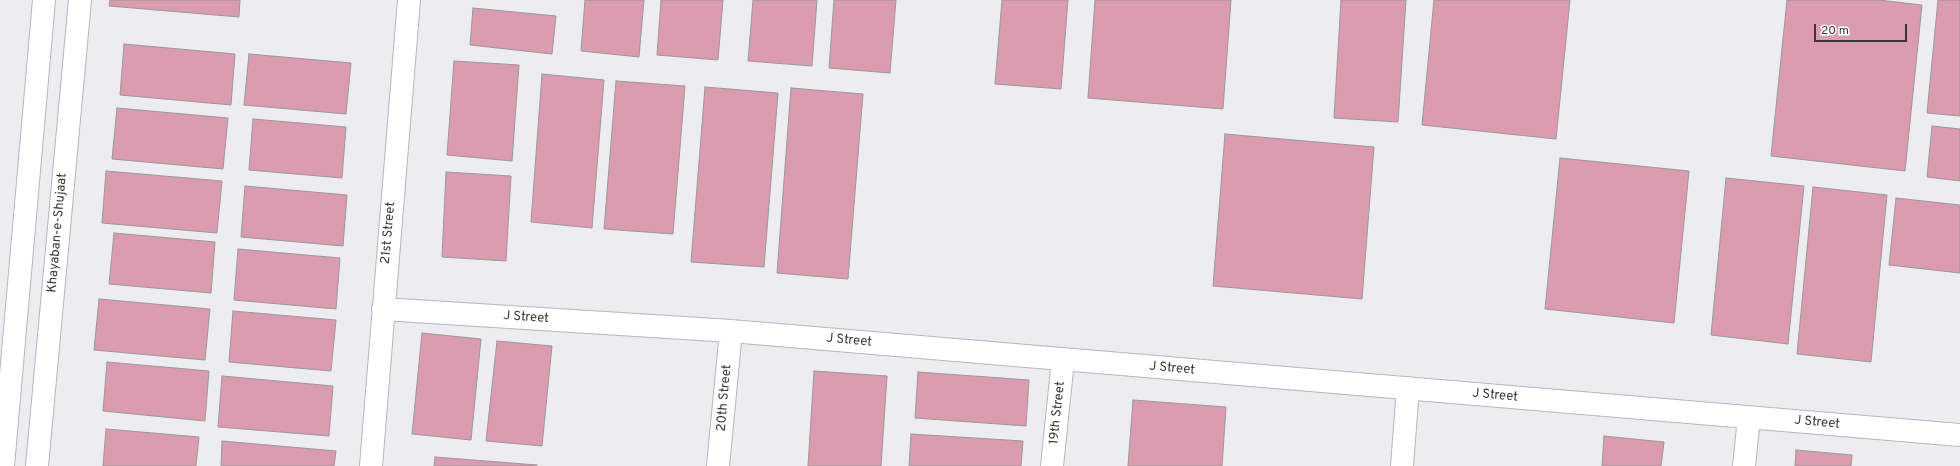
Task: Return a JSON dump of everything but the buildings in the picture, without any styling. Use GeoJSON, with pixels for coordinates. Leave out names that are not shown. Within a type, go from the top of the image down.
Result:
{"type":"FeatureCollection","features":[{"type":"Feature","properties":{"kind":"street"},"geometry":{"type":"LineString","coordinates":[[3,466],[44,0]]}},
{"type":"Feature","properties":{"kind":"street","name":"Khayaban-e-Shujaat"},"geometry":{"type":"LineString","coordinates":[[37,466],[80,0]]}},
{"type":"Feature","properties":{"kind":"street","name":"21st Street"},"geometry":{"type":"LineString","coordinates":[[371,466],[409,0]]}},
{"type":"Feature","properties":{"kind":"street","name":"J Street"},"geometry":{"type":"LineString","coordinates":[[383,309],[731,331],[1960,435]]}},
{"type":"Feature","properties":{"kind":"street","name":"20th Street"},"geometry":{"type":"LineString","coordinates":[[718,466],[731,331]]}},
{"type":"Feature","properties":{"kind":"street","name":"19th Street"},"geometry":{"type":"LineString","coordinates":[[1052,466],[1063,360]]}},
{"type":"Feature","properties":{"kind":"street"},"geometry":{"type":"LineString","coordinates":[[1402,466],[1408,388]]}},
{"type":"Feature","properties":{"kind":"street"},"geometry":{"type":"LineString","coordinates":[[1744,466],[1749,418]]}}]}
